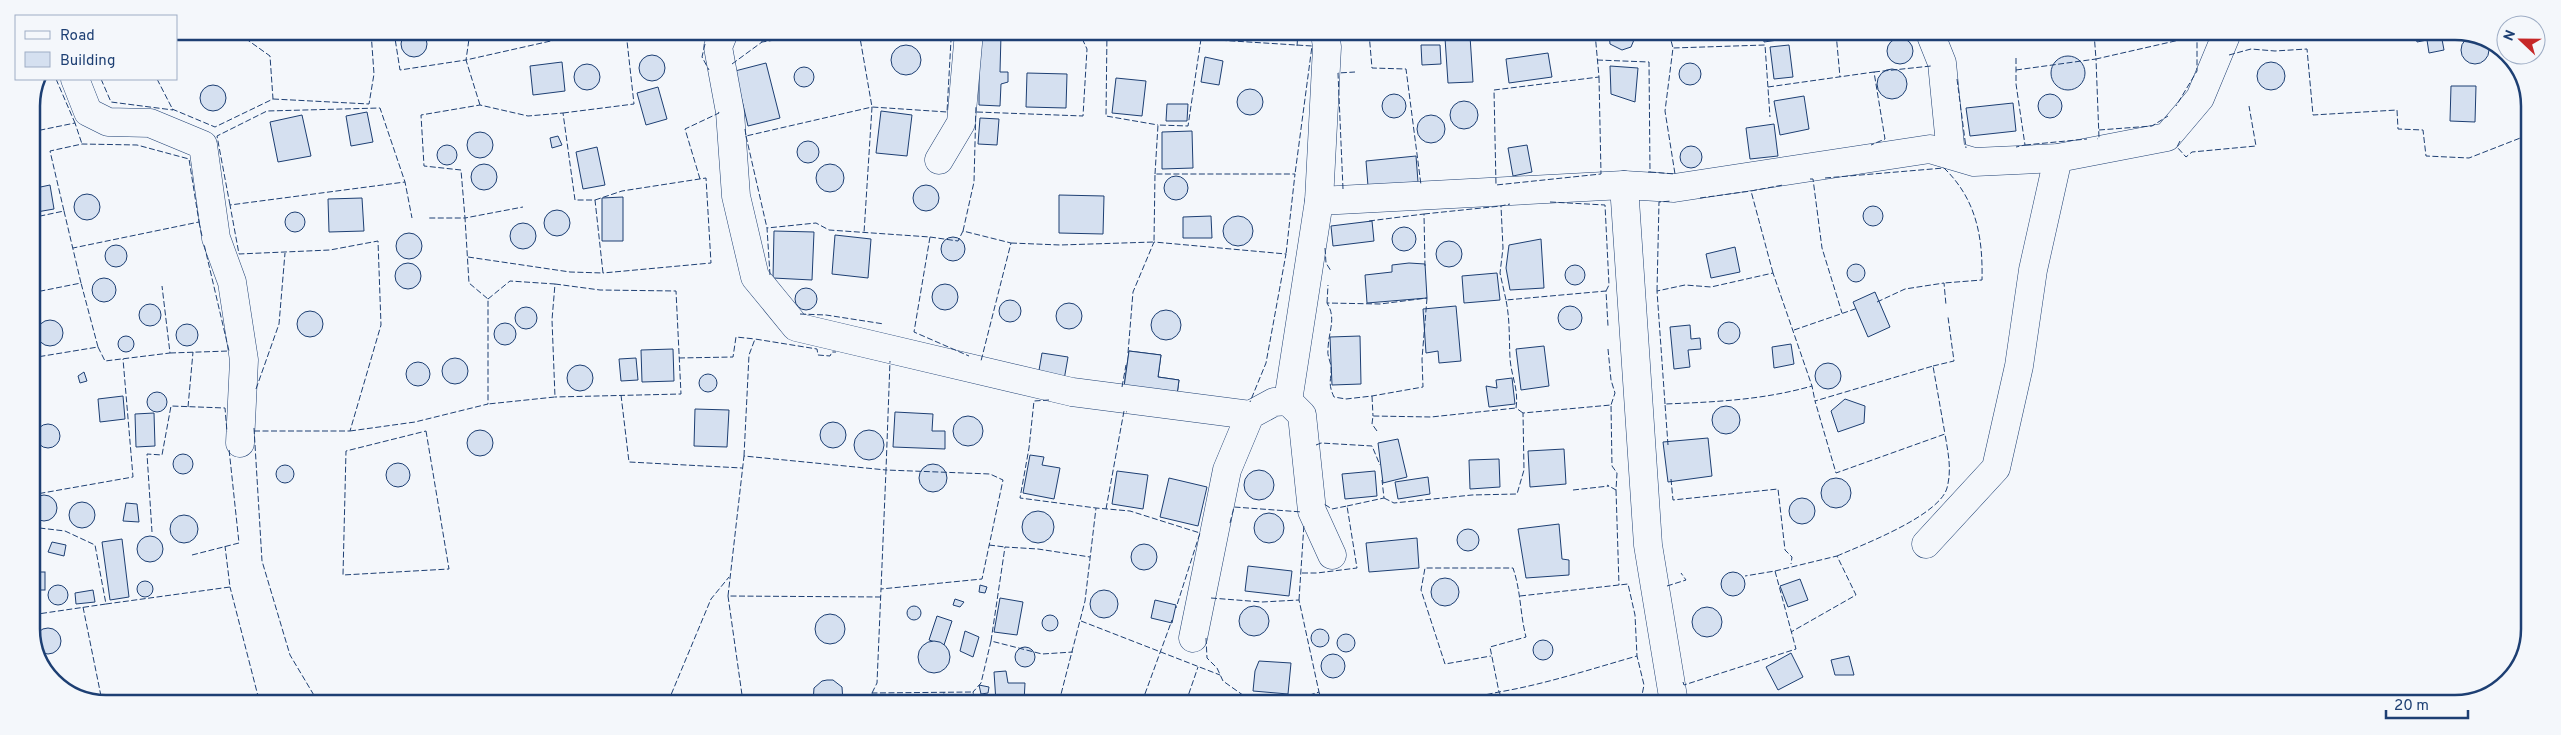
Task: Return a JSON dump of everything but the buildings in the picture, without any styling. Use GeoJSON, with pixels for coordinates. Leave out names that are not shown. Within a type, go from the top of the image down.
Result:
{"type":"FeatureCollection","features":[{"type":"Feature","properties":{"kind":"street"},"geometry":{"type":"LineString","coordinates":[[721,40],[718,47],[730,112],[736,196],[755,277],[796,327],[1072,392],[1250,415],[1274,402],[1288,400]]}},
{"type":"Feature","properties":{"kind":"street"},"geometry":{"type":"LineString","coordinates":[[939,160],[961,123],[968,40]]}},
{"type":"Feature","properties":{"kind":"street"},"geometry":{"type":"LineString","coordinates":[[1288,400],[1319,202],[1326,40]]}},
{"type":"Feature","properties":{"kind":"street"},"geometry":{"type":"LineString","coordinates":[[1933,40],[1942,63],[1951,155]]}},
{"type":"Feature","properties":{"kind":"street"},"geometry":{"type":"LineString","coordinates":[[1319,202],[1624,185],[1674,188],[1930,149],[1974,162],[2058,158],[2167,137],[2200,98],[2224,40]]}},
{"type":"Feature","properties":{"kind":"street"},"geometry":{"type":"LineString","coordinates":[[74,80],[88,112],[108,122],[150,123],[203,145],[216,238],[232,282],[244,360],[240,443]]}},
{"type":"Feature","properties":{"kind":"street"},"geometry":{"type":"LineString","coordinates":[[1926,544],[1996,468],[2019,366],[2033,270],[2058,158]]}},
{"type":"Feature","properties":{"kind":"street"},"geometry":{"type":"LineString","coordinates":[[1624,185],[1648,544],[1673,695]]}},
{"type":"Feature","properties":{"kind":"street"},"geometry":{"type":"LineString","coordinates":[[1288,400],[1302,415],[1312,511],[1332,555]]}},
{"type":"Feature","properties":{"kind":"street"},"geometry":{"type":"LineString","coordinates":[[1193,638],[1227,470],[1250,415]]}},
{"type":"Feature","properties":{"kind":"fence"},"geometry":{"type":"LineString","coordinates":[[172,109],[215,127],[273,99],[270,56],[248,40]]}},
{"type":"Feature","properties":{"kind":"fence"},"geometry":{"type":"LineString","coordinates":[[273,99],[369,104],[374,74],[372,40]]}},
{"type":"Feature","properties":{"kind":"fence"},"geometry":{"type":"LineString","coordinates":[[395,40],[400,70],[466,60],[469,40]]}},
{"type":"Feature","properties":{"kind":"fence"},"geometry":{"type":"LineString","coordinates":[[480,105],[466,60],[555,40]]}},
{"type":"Feature","properties":{"kind":"fence"},"geometry":{"type":"LineString","coordinates":[[563,113],[634,104],[627,40]]}},
{"type":"Feature","properties":{"kind":"fence"},"geometry":{"type":"LineString","coordinates":[[762,40],[762,42],[775,40]]}},
{"type":"Feature","properties":{"kind":"fence"},"geometry":{"type":"LineString","coordinates":[[860,40],[872,107],[947,112],[951,40]]}},
{"type":"Feature","properties":{"kind":"fence"},"geometry":{"type":"LineString","coordinates":[[977,112],[1083,116],[1087,49],[1083,40]]}},
{"type":"Feature","properties":{"kind":"fence"},"geometry":{"type":"LineString","coordinates":[[1107,40],[1106,116],[1158,125]]}},
{"type":"Feature","properties":{"kind":"fence"},"geometry":{"type":"LineString","coordinates":[[1155,174],[1158,125],[1188,126],[1201,40]]}},
{"type":"Feature","properties":{"kind":"fence"},"geometry":{"type":"LineString","coordinates":[[1217,40],[1312,46],[1295,174]]}},
{"type":"Feature","properties":{"kind":"fence"},"geometry":{"type":"LineString","coordinates":[[1297,40],[1297,46]]}},
{"type":"Feature","properties":{"kind":"fence"},"geometry":{"type":"LineString","coordinates":[[1370,40],[1372,68],[1406,69],[1421,185]]}},
{"type":"Feature","properties":{"kind":"fence"},"geometry":{"type":"LineString","coordinates":[[1596,40],[1599,77]]}},
{"type":"Feature","properties":{"kind":"fence"},"geometry":{"type":"LineString","coordinates":[[1671,40],[1673,48]]}},
{"type":"Feature","properties":{"kind":"fence"},"geometry":{"type":"LineString","coordinates":[[1837,40],[1840,77]]}},
{"type":"Feature","properties":{"kind":"fence"},"geometry":{"type":"LineString","coordinates":[[2095,40],[2096,59],[2179,40]]}},
{"type":"Feature","properties":{"kind":"fence"},"geometry":{"type":"LineString","coordinates":[[2176,106],[2197,71],[2197,40]]}},
{"type":"Feature","properties":{"kind":"fence"},"geometry":{"type":"LineString","coordinates":[[732,64],[762,42]]}},
{"type":"Feature","properties":{"kind":"fence"},"geometry":{"type":"LineString","coordinates":[[705,44],[702,57],[709,70]]}},
{"type":"Feature","properties":{"kind":"fence"},"geometry":{"type":"LineString","coordinates":[[1650,172],[1675,174],[1665,111],[1673,48],[1765,45],[1770,117]]}},
{"type":"Feature","properties":{"kind":"fence"},"geometry":{"type":"LineString","coordinates":[[2229,55],[2251,49],[2275,51],[2307,49],[2313,115],[2397,110],[2398,129],[2423,130],[2426,156],[2469,158],[2521,138]]}},
{"type":"Feature","properties":{"kind":"fence"},"geometry":{"type":"LineString","coordinates":[[2016,58],[2016,84],[2025,145],[2016,147]]}},
{"type":"Feature","properties":{"kind":"fence"},"geometry":{"type":"LineString","coordinates":[[2016,70],[2096,59],[2099,138],[2097,139]]}},
{"type":"Feature","properties":{"kind":"fence"},"geometry":{"type":"LineString","coordinates":[[1597,60],[1649,62],[1650,172],[1648,172]]}},
{"type":"Feature","properties":{"kind":"fence"},"geometry":{"type":"LineString","coordinates":[[1874,72],[1931,66],[1930,64]]}},
{"type":"Feature","properties":{"kind":"fence"},"geometry":{"type":"LineString","coordinates":[[1343,189],[1338,73],[1355,72]]}},
{"type":"Feature","properties":{"kind":"fence"},"geometry":{"type":"LineString","coordinates":[[1768,87],[1874,72],[1885,139],[1871,145]]}},
{"type":"Feature","properties":{"kind":"fence"},"geometry":{"type":"LineString","coordinates":[[1599,77],[1601,174],[1496,185],[1494,90],[1599,77]]}},
{"type":"Feature","properties":{"kind":"fence"},"geometry":{"type":"LineString","coordinates":[[1957,79],[1966,148]]}},
{"type":"Feature","properties":{"kind":"fence"},"geometry":{"type":"LineString","coordinates":[[56,80],[75,123]]}},
{"type":"Feature","properties":{"kind":"fence"},"geometry":{"type":"LineString","coordinates":[[101,80],[111,102],[173,110]]}},
{"type":"Feature","properties":{"kind":"fence"},"geometry":{"type":"LineString","coordinates":[[158,80],[173,110]]}},
{"type":"Feature","properties":{"kind":"fence"},"geometry":{"type":"LineString","coordinates":[[468,257],[570,272],[603,273],[595,200],[575,200],[563,113],[528,116],[480,105],[421,115],[424,166],[461,170],[465,218],[523,207]]}},
{"type":"Feature","properties":{"kind":"fence"},"geometry":{"type":"LineString","coordinates":[[963,231],[974,182],[976,105]]}},
{"type":"Feature","properties":{"kind":"fence"},"geometry":{"type":"LineString","coordinates":[[2180,141],[2177,147],[2186,157],[2192,152],[2256,146],[2249,106]]}},
{"type":"Feature","properties":{"kind":"fence"},"geometry":{"type":"LineString","coordinates":[[745,129],[746,136],[872,107],[864,233]]}},
{"type":"Feature","properties":{"kind":"fence"},"geometry":{"type":"LineString","coordinates":[[230,205],[217,136],[267,111],[380,108],[405,182]]}},
{"type":"Feature","properties":{"kind":"fence"},"geometry":{"type":"LineString","coordinates":[[700,179],[685,129],[719,113],[718,111]]}},
{"type":"Feature","properties":{"kind":"fence"},"geometry":{"type":"LineString","coordinates":[[2099,130],[2152,126],[2168,116]]}},
{"type":"Feature","properties":{"kind":"fence"},"geometry":{"type":"LineString","coordinates":[[40,130],[75,123],[82,144]]}},
{"type":"Feature","properties":{"kind":"fence"},"geometry":{"type":"LineString","coordinates":[[746,136],[767,228]]}},
{"type":"Feature","properties":{"kind":"fence"},"geometry":{"type":"LineString","coordinates":[[2025,145],[2087,139]]}},
{"type":"Feature","properties":{"kind":"fence"},"geometry":{"type":"LineString","coordinates":[[40,216],[64,211],[50,151],[82,144],[137,145],[189,159],[199,222],[73,248]]}},
{"type":"Feature","properties":{"kind":"fence"},"geometry":{"type":"LineString","coordinates":[[1825,178],[1944,168],[1964,192],[1970,205],[1979,233],[1982,264],[1982,280],[1944,283]]}},
{"type":"Feature","properties":{"kind":"fence"},"geometry":{"type":"LineString","coordinates":[[1011,243],[1060,245],[1154,242],[1155,174],[1295,174],[1286,254]]}},
{"type":"Feature","properties":{"kind":"fence"},"geometry":{"type":"LineString","coordinates":[[595,200],[622,191],[706,178],[711,263],[603,273]]}},
{"type":"Feature","properties":{"kind":"fence"},"geometry":{"type":"LineString","coordinates":[[1810,179],[1813,179],[1822,248],[1842,313]]}},
{"type":"Feature","properties":{"kind":"fence"},"geometry":{"type":"LineString","coordinates":[[254,431],[350,431],[381,325],[378,241],[330,250],[239,254],[230,205],[405,182],[412,218]]}},
{"type":"Feature","properties":{"kind":"fence"},"geometry":{"type":"LineString","coordinates":[[1773,273],[1751,191],[1783,185]]}},
{"type":"Feature","properties":{"kind":"fence"},"geometry":{"type":"LineString","coordinates":[[1700,198],[1751,191]]}},
{"type":"Feature","properties":{"kind":"fence"},"geometry":{"type":"LineString","coordinates":[[1657,291],[1659,202],[1672,201]]}},
{"type":"Feature","properties":{"kind":"fence"},"geometry":{"type":"LineString","coordinates":[[1550,202],[1605,205],[1609,285],[1606,291]]}},
{"type":"Feature","properties":{"kind":"fence"},"geometry":{"type":"LineString","coordinates":[[1506,300],[1500,273],[1503,248],[1501,206],[1510,204]]}},
{"type":"Feature","properties":{"kind":"fence"},"geometry":{"type":"LineString","coordinates":[[1424,214],[1501,206]]}},
{"type":"Feature","properties":{"kind":"fence"},"geometry":{"type":"LineString","coordinates":[[40,291],[81,283],[64,211]]}},
{"type":"Feature","properties":{"kind":"fence"},"geometry":{"type":"LineString","coordinates":[[1369,221],[1424,214],[1425,266]]}},
{"type":"Feature","properties":{"kind":"fence"},"geometry":{"type":"LineString","coordinates":[[350,431],[415,422],[488,404],[488,299],[469,283],[465,218],[427,218]]}},
{"type":"Feature","properties":{"kind":"fence"},"geometry":{"type":"LineString","coordinates":[[199,222],[202,236]]}},
{"type":"Feature","properties":{"kind":"fence"},"geometry":{"type":"LineString","coordinates":[[770,275],[767,228],[816,223],[829,230],[930,237],[914,332],[969,356]]}},
{"type":"Feature","properties":{"kind":"fence"},"geometry":{"type":"LineString","coordinates":[[930,237],[958,241],[963,231],[1011,243],[981,361]]}},
{"type":"Feature","properties":{"kind":"fence"},"geometry":{"type":"LineString","coordinates":[[1128,353],[1133,292],[1154,242],[1286,254],[1266,363],[1250,402]]}},
{"type":"Feature","properties":{"kind":"fence"},"geometry":{"type":"LineString","coordinates":[[170,353],[229,351],[204,244]]}},
{"type":"Feature","properties":{"kind":"fence"},"geometry":{"type":"LineString","coordinates":[[1325,248],[1326,263],[1331,271]]}},
{"type":"Feature","properties":{"kind":"fence"},"geometry":{"type":"LineString","coordinates":[[256,389],[279,324],[285,253]]}},
{"type":"Feature","properties":{"kind":"fence"},"geometry":{"type":"LineString","coordinates":[[1665,404],[1657,291],[1685,285],[1711,287],[1773,273],[1812,386]]}},
{"type":"Feature","properties":{"kind":"fence"},"geometry":{"type":"LineString","coordinates":[[488,299],[510,281],[555,284],[552,320],[555,397],[488,404]]}},
{"type":"Feature","properties":{"kind":"fence"},"geometry":{"type":"LineString","coordinates":[[40,357],[98,347],[81,283]]}},
{"type":"Feature","properties":{"kind":"fence"},"geometry":{"type":"LineString","coordinates":[[1877,302],[1905,289],[1944,283],[1946,305]]}},
{"type":"Feature","properties":{"kind":"fence"},"geometry":{"type":"LineString","coordinates":[[555,284],[600,290],[676,291],[681,394],[555,397]]}},
{"type":"Feature","properties":{"kind":"fence"},"geometry":{"type":"LineString","coordinates":[[1327,303],[1328,285]]}},
{"type":"Feature","properties":{"kind":"fence"},"geometry":{"type":"LineString","coordinates":[[98,347],[105,361],[170,353],[162,286]]}},
{"type":"Feature","properties":{"kind":"fence"},"geometry":{"type":"LineString","coordinates":[[1523,413],[1516,408],[1516,389],[1510,358],[1506,300],[1606,291],[1608,326]]}},
{"type":"Feature","properties":{"kind":"fence"},"geometry":{"type":"LineString","coordinates":[[1427,298],[1422,359],[1423,387],[1346,399],[1334,397],[1331,388],[1331,366],[1328,356],[1332,320],[1327,303],[1380,304],[1427,298]]}},
{"type":"Feature","properties":{"kind":"fence"},"geometry":{"type":"LineString","coordinates":[[1794,330],[1858,308]]}},
{"type":"Feature","properties":{"kind":"fence"},"geometry":{"type":"LineString","coordinates":[[800,314],[826,315],[884,324]]}},
{"type":"Feature","properties":{"kind":"fence"},"geometry":{"type":"LineString","coordinates":[[1933,366],[1954,361],[1948,317]]}},
{"type":"Feature","properties":{"kind":"fence"},"geometry":{"type":"LineString","coordinates":[[679,358],[733,357],[736,337],[755,339]]}},
{"type":"Feature","properties":{"kind":"fence"},"geometry":{"type":"LineString","coordinates":[[744,456],[749,355],[755,339],[817,349],[818,355],[830,356],[832,352],[836,352]]}},
{"type":"Feature","properties":{"kind":"fence"},"geometry":{"type":"LineString","coordinates":[[1608,349],[1611,380],[1615,393],[1611,405]]}},
{"type":"Feature","properties":{"kind":"fence"},"geometry":{"type":"LineString","coordinates":[[188,407],[193,352]]}},
{"type":"Feature","properties":{"kind":"fence"},"geometry":{"type":"LineString","coordinates":[[40,493],[133,477],[123,359]]}},
{"type":"Feature","properties":{"kind":"fence"},"geometry":{"type":"LineString","coordinates":[[881,597],[728,596],[744,456],[886,470],[890,361]]}},
{"type":"Feature","properties":{"kind":"fence"},"geometry":{"type":"LineString","coordinates":[[1122,387],[1126,365]]}},
{"type":"Feature","properties":{"kind":"fence"},"geometry":{"type":"LineString","coordinates":[[1837,556],[1881,537],[1915,519],[1941,499],[1947,488],[1949,474],[1948,454],[1945,434],[1836,473],[1815,401],[1933,366],[1945,434]]}},
{"type":"Feature","properties":{"kind":"fence"},"geometry":{"type":"LineString","coordinates":[[1668,445],[1665,404],[1757,397],[1812,386],[1815,401]]}},
{"type":"Feature","properties":{"kind":"fence"},"geometry":{"type":"LineString","coordinates":[[621,395],[629,462],[742,468]]}},
{"type":"Feature","properties":{"kind":"fence"},"geometry":{"type":"LineString","coordinates":[[1372,396],[1373,416]]}},
{"type":"Feature","properties":{"kind":"fence"},"geometry":{"type":"LineString","coordinates":[[1049,400],[1034,401],[1029,448],[1020,498],[1096,508]]}},
{"type":"Feature","properties":{"kind":"fence"},"geometry":{"type":"LineString","coordinates":[[1384,498],[1394,503],[1472,495],[1517,494],[1524,470],[1523,413],[1611,405],[1612,466],[1617,473],[1616,490],[1607,485]]}},
{"type":"Feature","properties":{"kind":"fence"},"geometry":{"type":"LineString","coordinates":[[152,532],[147,454],[162,455],[171,406],[225,408],[227,432]]}},
{"type":"Feature","properties":{"kind":"fence"},"geometry":{"type":"LineString","coordinates":[[1377,431],[1372,424],[1373,416],[1431,417],[1516,408]]}},
{"type":"Feature","properties":{"kind":"fence"},"geometry":{"type":"LineString","coordinates":[[1106,509],[1124,411],[1127,412]]}},
{"type":"Feature","properties":{"kind":"fence"},"geometry":{"type":"LineString","coordinates":[[254,428],[262,561],[290,655],[314,695]]}},
{"type":"Feature","properties":{"kind":"fence"},"geometry":{"type":"LineString","coordinates":[[426,431],[449,569],[343,575],[346,451],[426,431]]}},
{"type":"Feature","properties":{"kind":"fence"},"geometry":{"type":"LineString","coordinates":[[1316,445],[1321,443],[1372,446],[1380,465]]}},
{"type":"Feature","properties":{"kind":"fence"},"geometry":{"type":"LineString","coordinates":[[192,555],[239,543],[229,449]]}},
{"type":"Feature","properties":{"kind":"fence"},"geometry":{"type":"LineString","coordinates":[[872,693],[877,683],[881,589],[982,579],[1003,480],[990,474],[886,470],[881,589]]}},
{"type":"Feature","properties":{"kind":"fence"},"geometry":{"type":"LineString","coordinates":[[1671,479],[1673,500],[1778,489],[1785,550],[1792,557],[1791,564]]}},
{"type":"Feature","properties":{"kind":"fence"},"geometry":{"type":"LineString","coordinates":[[1347,506],[1384,498],[1382,480]]}},
{"type":"Feature","properties":{"kind":"fence"},"geometry":{"type":"LineString","coordinates":[[1573,490],[1609,486]]}},
{"type":"Feature","properties":{"kind":"fence"},"geometry":{"type":"LineString","coordinates":[[1616,490],[1619,585]]}},
{"type":"Feature","properties":{"kind":"fence"},"geometry":{"type":"LineString","coordinates":[[1302,573],[1357,568],[1347,506],[1332,509],[1324,504]]}},
{"type":"Feature","properties":{"kind":"fence"},"geometry":{"type":"LineString","coordinates":[[1230,523],[1234,507],[1302,512]]}},
{"type":"Feature","properties":{"kind":"fence"},"geometry":{"type":"LineString","coordinates":[[1061,695],[1085,601],[1096,508],[1130,511],[1200,533],[1176,608]]}},
{"type":"Feature","properties":{"kind":"fence"},"geometry":{"type":"LineString","coordinates":[[1299,600],[1304,524]]}},
{"type":"Feature","properties":{"kind":"fence"},"geometry":{"type":"LineString","coordinates":[[40,528],[65,531],[95,545],[106,604],[40,614]]}},
{"type":"Feature","properties":{"kind":"fence"},"geometry":{"type":"LineString","coordinates":[[989,545],[1005,547]]}},
{"type":"Feature","properties":{"kind":"fence"},"geometry":{"type":"LineString","coordinates":[[106,604],[230,587],[225,546]]}},
{"type":"Feature","properties":{"kind":"fence"},"geometry":{"type":"LineString","coordinates":[[991,641],[1005,547],[1038,549],[1090,557]]}},
{"type":"Feature","properties":{"kind":"fence"},"geometry":{"type":"LineString","coordinates":[[1775,571],[1837,556],[1856,595],[1791,632]]}},
{"type":"Feature","properties":{"kind":"fence"},"geometry":{"type":"LineString","coordinates":[[1484,695],[1499,692],[1490,647],[1526,637],[1518,585],[1513,568],[1425,568],[1421,590],[1445,664],[1491,656]]}},
{"type":"Feature","properties":{"kind":"fence"},"geometry":{"type":"LineString","coordinates":[[1683,682],[1684,685],[1796,649],[1775,571],[1745,576]]}},
{"type":"Feature","properties":{"kind":"fence"},"geometry":{"type":"LineString","coordinates":[[1667,586],[1686,580],[1681,573]]}},
{"type":"Feature","properties":{"kind":"fence"},"geometry":{"type":"LineString","coordinates":[[671,695],[711,599],[729,577]]}},
{"type":"Feature","properties":{"kind":"fence"},"geometry":{"type":"LineString","coordinates":[[1520,596],[1628,584],[1635,615],[1637,656]]}},
{"type":"Feature","properties":{"kind":"fence"},"geometry":{"type":"LineString","coordinates":[[230,587],[258,695]]}},
{"type":"Feature","properties":{"kind":"fence"},"geometry":{"type":"LineString","coordinates":[[728,596],[742,695]]}},
{"type":"Feature","properties":{"kind":"fence"},"geometry":{"type":"LineString","coordinates":[[1211,598],[1262,602],[1299,600],[1319,692],[1310,695]]}},
{"type":"Feature","properties":{"kind":"fence"},"geometry":{"type":"LineString","coordinates":[[83,607],[101,694]]}},
{"type":"Feature","properties":{"kind":"fence"},"geometry":{"type":"LineString","coordinates":[[1145,695],[1172,620]]}},
{"type":"Feature","properties":{"kind":"fence"},"geometry":{"type":"LineString","coordinates":[[1081,621],[1220,675]]}},
{"type":"Feature","properties":{"kind":"fence"},"geometry":{"type":"LineString","coordinates":[[1206,638],[1207,658],[1217,668],[1223,681],[1243,695]]}},
{"type":"Feature","properties":{"kind":"fence"},"geometry":{"type":"LineString","coordinates":[[974,695],[973,692],[981,683],[991,641],[1042,654],[1073,652]]}},
{"type":"Feature","properties":{"kind":"fence"},"geometry":{"type":"LineString","coordinates":[[1501,695],[1499,692],[1551,681],[1637,656],[1644,685],[1642,695]]}},
{"type":"Feature","properties":{"kind":"fence"},"geometry":{"type":"LineString","coordinates":[[1188,695],[1198,667]]}},
{"type":"Feature","properties":{"kind":"fence"},"geometry":{"type":"LineString","coordinates":[[872,695],[872,693],[973,692]]}}]}
